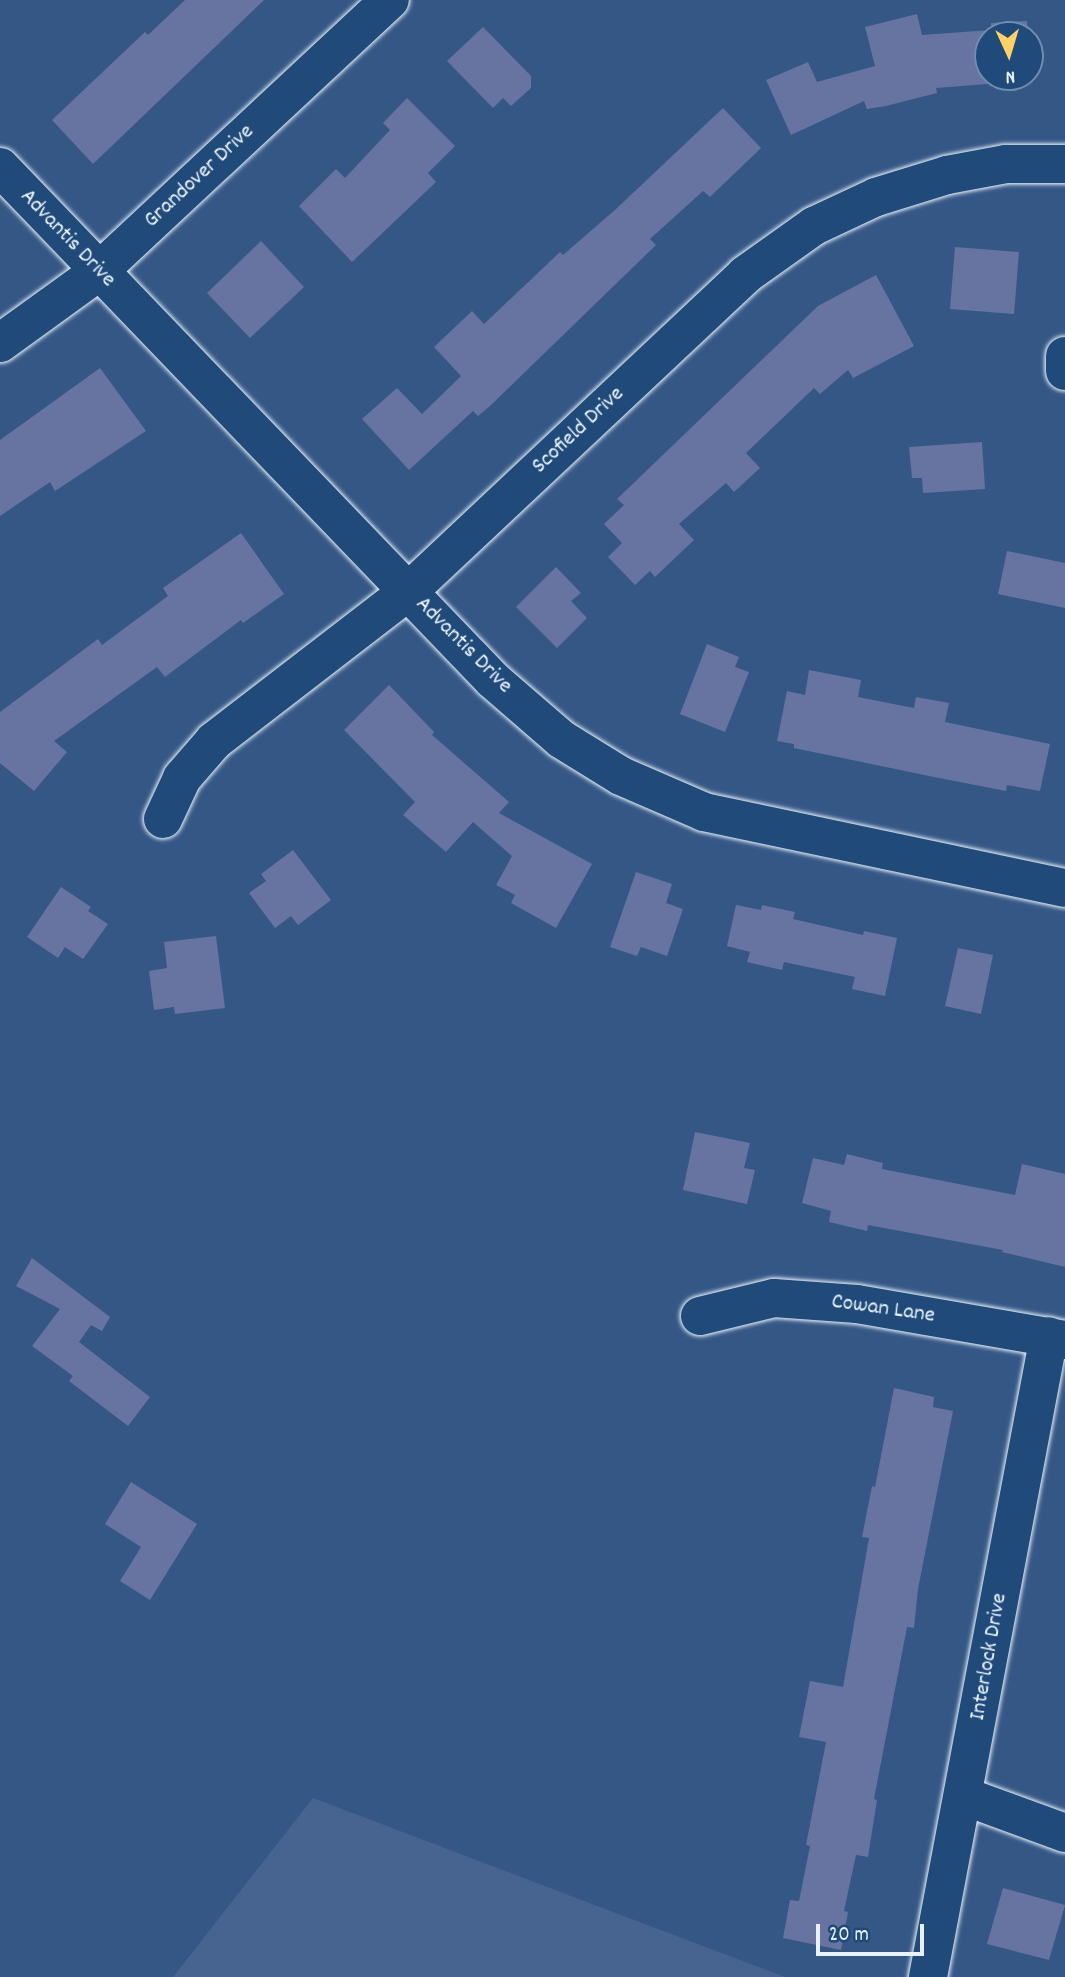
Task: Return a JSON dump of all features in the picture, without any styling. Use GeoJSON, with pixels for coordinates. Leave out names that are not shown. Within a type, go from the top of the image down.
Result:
{"type":"FeatureCollection","features":[{"type":"Feature","properties":{"kind":"street","name":"Grandover Drive"},"geometry":{"type":"LineString","coordinates":[[0,343],[97,272],[390,0]]}},
{"type":"Feature","properties":{"kind":"street","name":"Scofield Drive"},"geometry":{"type":"LineString","coordinates":[[163,819],[182,778],[214,741],[409,591],[745,275],[814,226],[876,197],[947,175],[1006,164],[1065,164]]}},
{"type":"Feature","properties":{"kind":"street","name":"Advantis Drive"},"geometry":{"type":"LineString","coordinates":[[0,167],[97,272],[493,680],[561,739],[621,776],[704,812],[1065,888]]}},
{"type":"Feature","properties":{"kind":"street"},"geometry":{"type":"LineString","coordinates":[[1065,356],[1065,371]]}},
{"type":"Feature","properties":{"kind":"street","name":"Cowan Lane"},"geometry":{"type":"LineString","coordinates":[[701,1316],[774,1298],[857,1304],[1057,1338]]}},
{"type":"Feature","properties":{"kind":"street","name":"Interlock Drive"},"geometry":{"type":"LineString","coordinates":[[928,1977],[1057,1338]]}},
{"type":"Feature","properties":{"kind":"street"},"geometry":{"type":"LineString","coordinates":[[964,1796],[1065,1833]]}},
{"type":"Feature","properties":{"kind":"shaded area"},"geometry":{"type":"Polygon","coordinates":[[[313,1798],[592,1904],[785,1977],[173,1977],[313,1798]]]}},
{"type":"Feature","properties":{"kind":"building"},"geometry":{"type":"Polygon","coordinates":[[[185,0],[264,0],[93,164],[52,120],[145,32],[148,35],[185,0]]]}},
{"type":"Feature","properties":{"kind":"building"},"geometry":{"type":"Polygon","coordinates":[[[917,14],[922,35],[974,31],[974,85],[936,88],[937,93],[867,109],[864,101],[791,135],[766,80],[808,62],[817,82],[875,66],[865,27],[917,14]]]}},
{"type":"Feature","properties":{"kind":"building"},"geometry":{"type":"Polygon","coordinates":[[[483,27],[531,76],[531,88],[511,106],[503,98],[493,108],[447,61],[483,27]]]}},
{"type":"Feature","properties":{"kind":"building"},"geometry":{"type":"Polygon","coordinates":[[[407,98],[455,146],[428,173],[436,182],[352,262],[299,206],[336,169],[345,178],[390,130],[383,123],[407,98]]]}},
{"type":"Feature","properties":{"kind":"building"},"geometry":{"type":"Polygon","coordinates":[[[723,108],[761,148],[710,197],[703,191],[650,239],[656,245],[490,406],[478,416],[473,411],[409,470],[362,419],[397,388],[422,414],[461,376],[434,347],[472,311],[484,324],[560,252],[563,255],[616,209],[723,108]]]}},
{"type":"Feature","properties":{"kind":"building"},"geometry":{"type":"Polygon","coordinates":[[[261,241],[304,287],[250,338],[207,293],[261,241]]]}},
{"type":"Feature","properties":{"kind":"building"},"geometry":{"type":"Polygon","coordinates":[[[955,247],[1019,252],[1014,314],[950,309],[955,247]]]}},
{"type":"Feature","properties":{"kind":"building"},"geometry":{"type":"Polygon","coordinates":[[[876,275],[914,346],[853,378],[848,370],[820,394],[814,388],[746,453],[760,468],[734,492],[726,483],[679,524],[694,540],[655,577],[650,571],[635,585],[608,557],[622,543],[604,524],[624,505],[617,499],[818,306],[876,275]]]}},
{"type":"Feature","properties":{"kind":"building"},"geometry":{"type":"Polygon","coordinates":[[[100,368],[146,431],[55,491],[50,482],[0,516],[0,440],[100,368]]]}},
{"type":"Feature","properties":{"kind":"building"},"geometry":{"type":"Polygon","coordinates":[[[982,442],[985,489],[923,493],[922,478],[912,478],[909,447],[982,442]]]}},
{"type":"Feature","properties":{"kind":"building"},"geometry":{"type":"Polygon","coordinates":[[[241,533],[284,594],[243,623],[241,620],[165,677],[157,667],[54,741],[67,752],[34,791],[0,763],[0,712],[98,639],[102,645],[168,596],[163,588],[241,533]]]}},
{"type":"Feature","properties":{"kind":"building"},"geometry":{"type":"Polygon","coordinates":[[[1007,551],[1065,563],[1065,608],[998,594],[1007,551]]]}},
{"type":"Feature","properties":{"kind":"building"},"geometry":{"type":"Polygon","coordinates":[[[556,567],[581,593],[571,601],[587,618],[557,648],[516,607],[556,567]]]}},
{"type":"Feature","properties":{"kind":"building"},"geometry":{"type":"Polygon","coordinates":[[[707,644],[739,657],[735,667],[749,672],[725,732],[680,714],[707,644]]]}},
{"type":"Feature","properties":{"kind":"building"},"geometry":{"type":"Polygon","coordinates":[[[809,670],[861,680],[858,697],[914,708],[916,697],[949,703],[945,722],[1050,744],[1040,791],[1007,785],[1006,791],[794,748],[794,744],[777,741],[787,691],[805,695],[809,670]]]}},
{"type":"Feature","properties":{"kind":"building"},"geometry":{"type":"Polygon","coordinates":[[[389,685],[434,732],[432,735],[509,802],[499,813],[592,864],[556,928],[511,903],[515,895],[496,885],[512,856],[473,822],[446,852],[403,815],[415,802],[344,730],[389,685]]]}},
{"type":"Feature","properties":{"kind":"building"},"geometry":{"type":"Polygon","coordinates":[[[293,850],[331,900],[298,925],[291,916],[275,928],[249,893],[266,881],[261,874],[293,850]]]}},
{"type":"Feature","properties":{"kind":"building"},"geometry":{"type":"Polygon","coordinates":[[[636,872],[672,884],[666,903],[683,909],[667,956],[641,947],[637,956],[610,947],[636,872]]]}},
{"type":"Feature","properties":{"kind":"building"},"geometry":{"type":"Polygon","coordinates":[[[61,887],[91,907],[88,911],[108,924],[83,959],[65,947],[58,958],[27,937],[61,887]]]}},
{"type":"Feature","properties":{"kind":"building"},"geometry":{"type":"Polygon","coordinates":[[[736,905],[761,910],[762,905],[795,912],[793,919],[863,935],[864,931],[897,938],[885,996],[852,989],[855,977],[784,962],[782,970],[747,962],[750,952],[727,946],[736,905]]]}},
{"type":"Feature","properties":{"kind":"building"},"geometry":{"type":"Polygon","coordinates":[[[216,936],[225,1008],[175,1014],[174,1007],[154,1010],[149,971],[167,968],[164,942],[216,936]]]}},
{"type":"Feature","properties":{"kind":"building"},"geometry":{"type":"Polygon","coordinates":[[[958,948],[993,955],[981,1014],[945,1006],[958,948]]]}},
{"type":"Feature","properties":{"kind":"building"},"geometry":{"type":"Polygon","coordinates":[[[695,1132],[750,1143],[744,1168],[755,1170],[747,1204],[683,1190],[695,1132]]]}},
{"type":"Feature","properties":{"kind":"building"},"geometry":{"type":"Polygon","coordinates":[[[847,1154],[883,1163],[882,1169],[1015,1195],[1022,1164],[1065,1174],[1065,1267],[1002,1252],[1003,1250],[868,1225],[867,1231],[829,1222],[831,1211],[802,1203],[813,1158],[844,1165],[847,1154]]]}},
{"type":"Feature","properties":{"kind":"building"},"geometry":{"type":"Polygon","coordinates":[[[32,1258],[110,1317],[102,1331],[91,1325],[79,1342],[150,1397],[128,1426],[69,1381],[73,1376],[32,1346],[60,1309],[16,1286],[32,1258]]]}},
{"type":"Feature","properties":{"kind":"building"},"geometry":{"type":"Polygon","coordinates":[[[894,1388],[934,1397],[933,1407],[953,1411],[918,1589],[914,1628],[907,1627],[874,1799],[877,1800],[868,1857],[856,1855],[844,1911],[848,1912],[841,1950],[783,1938],[790,1900],[799,1901],[810,1846],[806,1845],[826,1742],[799,1737],[810,1681],[843,1687],[869,1538],[862,1537],[872,1486],[875,1487],[894,1388]]]}},
{"type":"Feature","properties":{"kind":"building"},"geometry":{"type":"Polygon","coordinates":[[[131,1482],[197,1524],[150,1600],[120,1581],[141,1547],[105,1524],[131,1482]]]}},
{"type":"Feature","properties":{"kind":"building"},"geometry":{"type":"Polygon","coordinates":[[[1003,1888],[1065,1905],[1049,1960],[987,1944],[1003,1888]]]}}]}
